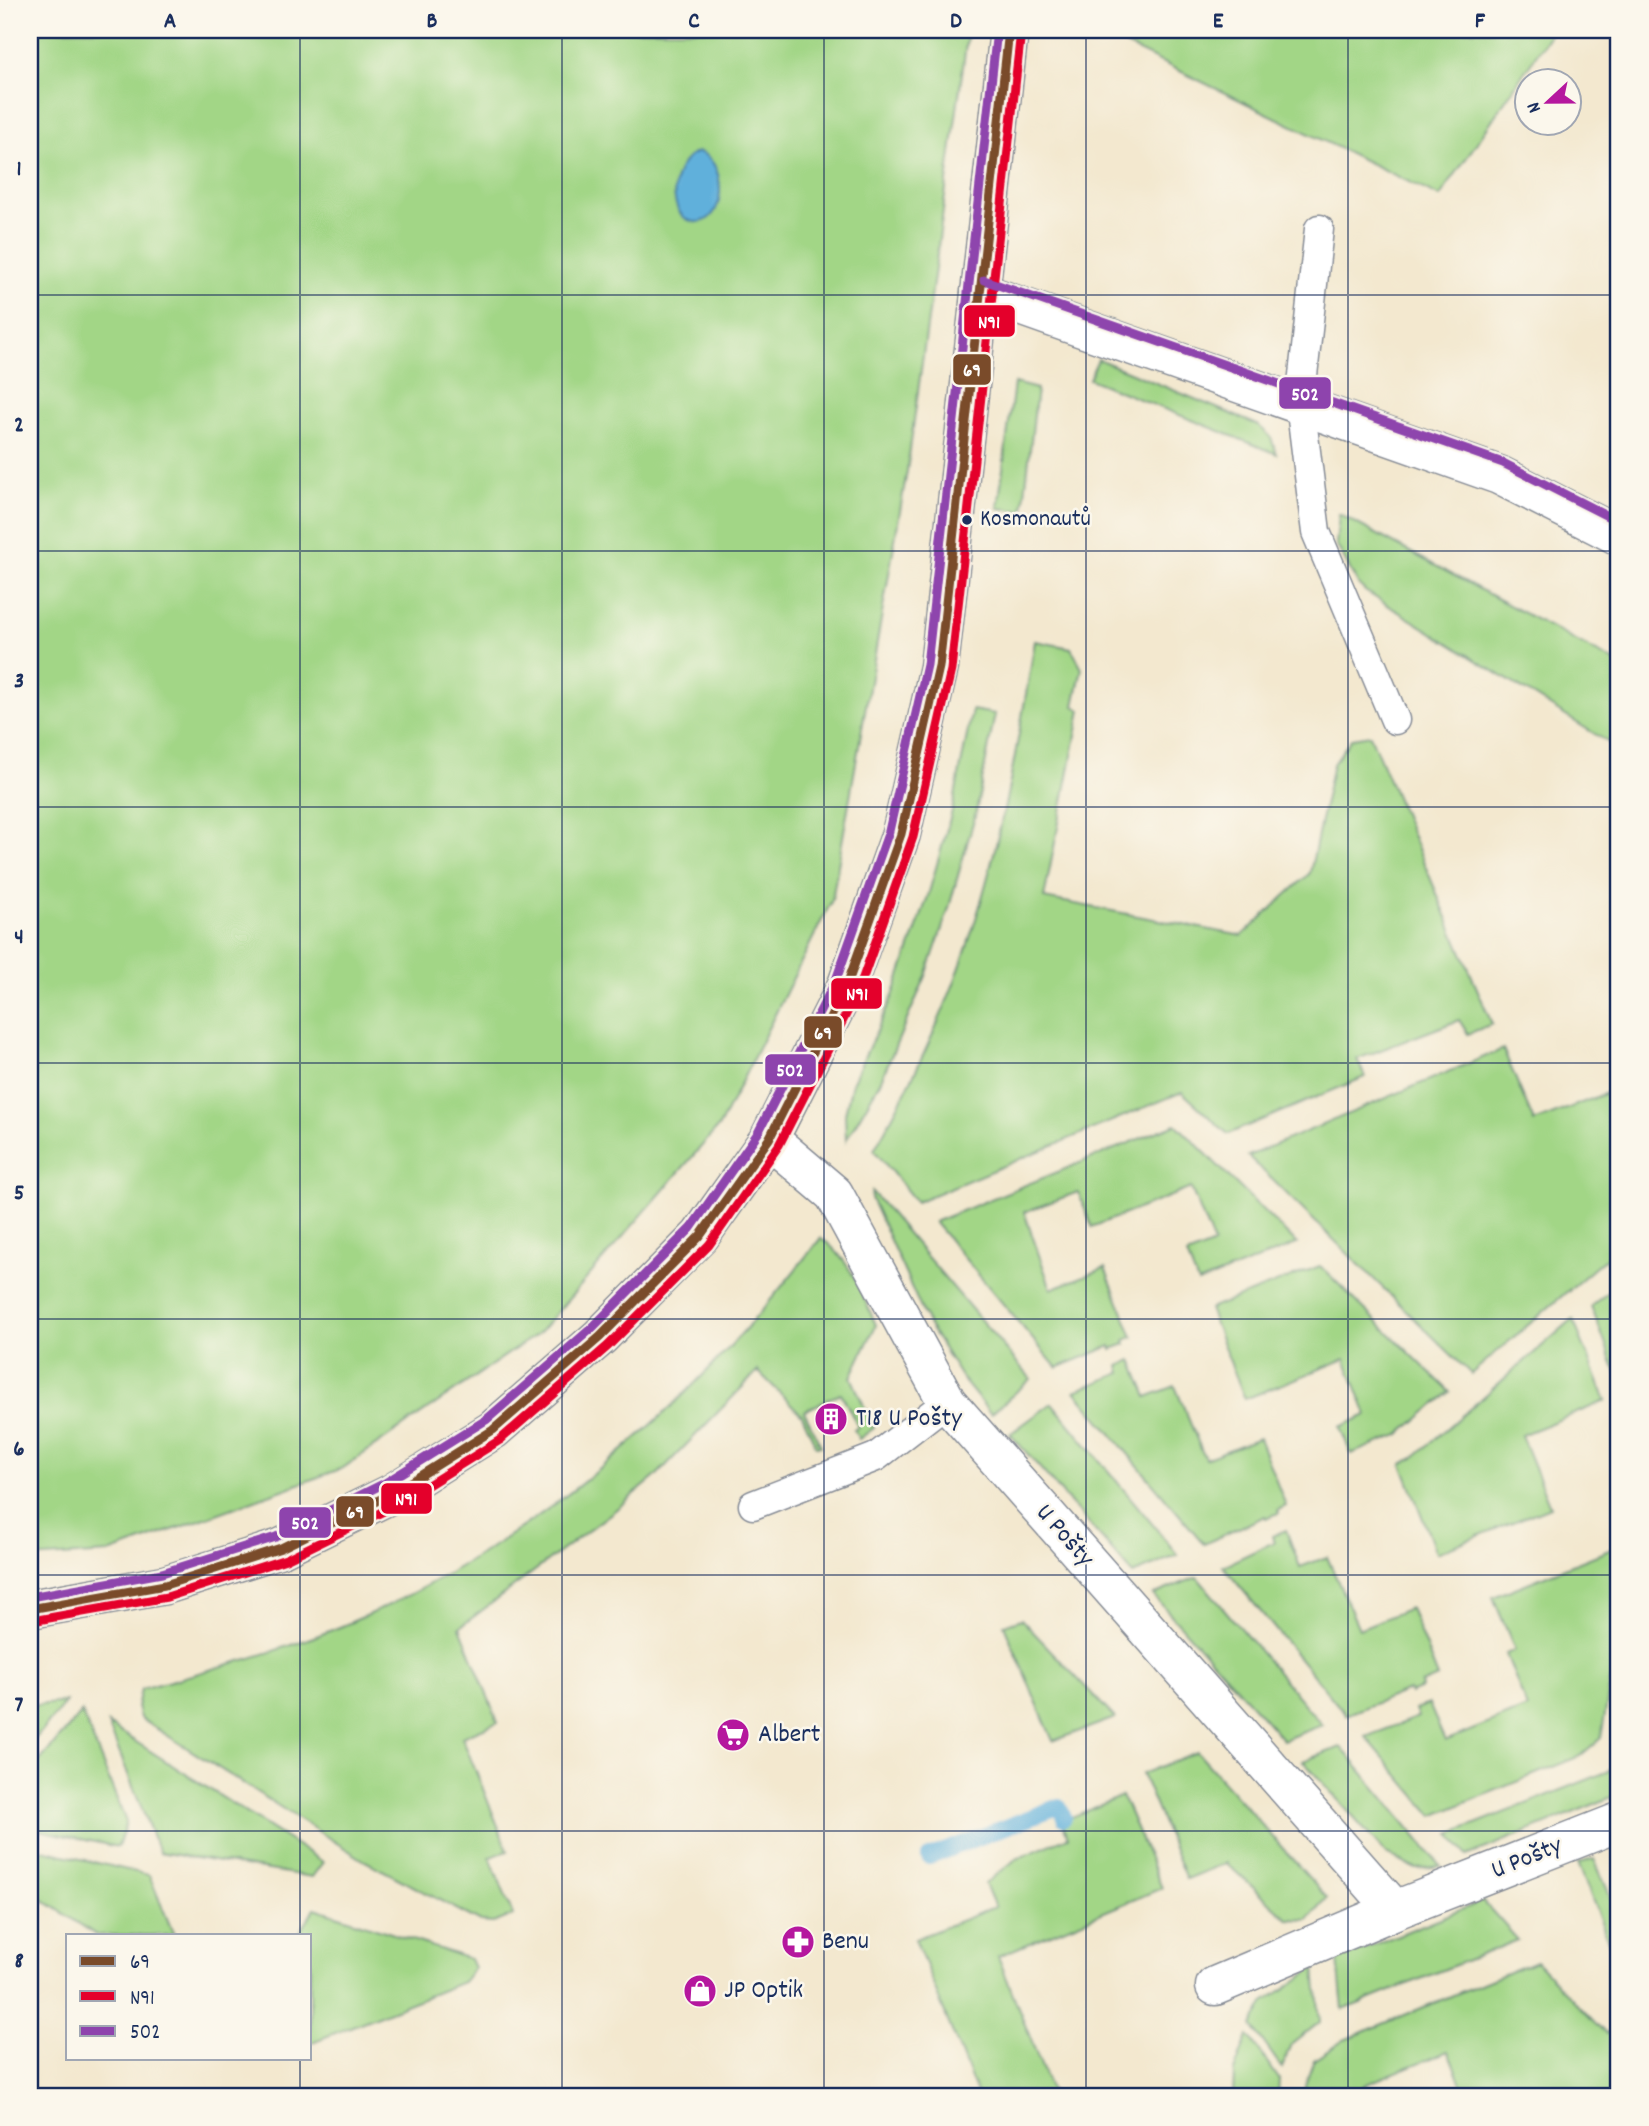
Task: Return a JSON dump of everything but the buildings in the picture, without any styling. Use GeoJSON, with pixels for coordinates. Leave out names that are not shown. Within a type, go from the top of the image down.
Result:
{"type":"FeatureCollection","features":[{"type":"Feature","properties":{"kind":"street"},"geometry":{"type":"LineString","coordinates":[[30,1609],[165,1585],[281,1548],[391,1494],[493,1430],[600,1337],[701,1236],[769,1139],[848,985],[901,834],[939,667],[1009,30]]}},
{"type":"Feature","properties":{"kind":"street"},"geometry":{"type":"LineString","coordinates":[[980,292],[1499,475],[1619,536]]}},
{"type":"Feature","properties":{"kind":"street","name":"U Pošty"},"geometry":{"type":"LineString","coordinates":[[769,1139],[834,1194],[947,1402],[1395,1910]]}},
{"type":"Feature","properties":{"kind":"street","name":"U Pošty"},"geometry":{"type":"LineString","coordinates":[[1215,1986],[1395,1910],[1619,1822]]}},
{"type":"Feature","properties":{"kind":"lane"},"geometry":{"type":"LineString","coordinates":[[1320,229],[1300,404],[1316,532],[1395,720]]}},
{"type":"Feature","properties":{"kind":"lane"},"geometry":{"type":"LineString","coordinates":[[753,1505],[876,1457],[947,1402]]}},
{"type":"Feature","properties":{"kind":"green space"},"geometry":{"type":"Polygon","coordinates":[[[30,30],[968,30],[907,471],[832,900],[720,1125],[541,1331],[343,1468],[109,1553],[30,1558],[30,30]]]}},
{"type":"Feature","properties":{"kind":"green space"},"geometry":{"type":"Polygon","coordinates":[[[1104,30],[1553,30],[1529,66],[1512,66],[1512,91],[1440,197],[1103,34],[1104,30]]]}},
{"type":"Feature","properties":{"kind":"green space"},"geometry":{"type":"Polygon","coordinates":[[[1098,359],[1258,425],[1270,436],[1277,454],[1089,379],[1098,359]]]}},
{"type":"Feature","properties":{"kind":"green space"},"geometry":{"type":"Polygon","coordinates":[[[1014,383],[1037,389],[1023,511],[998,508],[1014,383]]]}},
{"type":"Feature","properties":{"kind":"green space"},"geometry":{"type":"Polygon","coordinates":[[[1339,514],[1619,664],[1619,749],[1365,591],[1358,584],[1336,544],[1339,514]]]}},
{"type":"Feature","properties":{"kind":"green space"},"geometry":{"type":"Polygon","coordinates":[[[1035,641],[1071,648],[1082,668],[1074,706],[1081,710],[1044,898],[1242,936],[1310,873],[1333,764],[1352,738],[1370,735],[1492,1024],[1468,1034],[1459,1020],[1357,1059],[1365,1077],[1228,1134],[1182,1092],[916,1202],[874,1150],[927,1047],[969,941],[1003,814],[1035,641]]]}},
{"type":"Feature","properties":{"kind":"green space"},"geometry":{"type":"Polygon","coordinates":[[[972,710],[995,714],[976,812],[948,911],[926,976],[880,1082],[846,1140],[845,1114],[852,1083],[893,996],[928,896],[952,811],[972,710]]]}},
{"type":"Feature","properties":{"kind":"green space"},"geometry":{"type":"Polygon","coordinates":[[[1503,1049],[1534,1122],[1619,1088],[1619,1247],[1471,1374],[1248,1156],[1503,1049]]]}},
{"type":"Feature","properties":{"kind":"green space"},"geometry":{"type":"Polygon","coordinates":[[[1176,1124],[1297,1244],[1198,1283],[1187,1255],[1214,1244],[1191,1188],[1092,1227],[1078,1192],[1024,1212],[1051,1289],[1105,1268],[1133,1337],[1125,1340],[1126,1344],[1112,1349],[1111,1346],[1057,1368],[934,1222],[1176,1124]]]}},
{"type":"Feature","properties":{"kind":"green space"},"geometry":{"type":"Polygon","coordinates":[[[872,1192],[1031,1379],[991,1414],[963,1380],[928,1324],[871,1198],[872,1192]]]}},
{"type":"Feature","properties":{"kind":"green space"},"geometry":{"type":"Polygon","coordinates":[[[821,1238],[848,1266],[876,1325],[851,1377],[874,1428],[859,1439],[854,1430],[858,1427],[841,1393],[804,1411],[821,1446],[816,1446],[802,1415],[758,1371],[654,1478],[460,1627],[498,1722],[462,1737],[508,1851],[490,1857],[513,1915],[494,1923],[481,1922],[365,1861],[140,1718],[137,1707],[141,1689],[309,1639],[363,1617],[470,1560],[522,1527],[572,1491],[666,1412],[750,1324],[821,1238]]]}},
{"type":"Feature","properties":{"kind":"green space"},"geometry":{"type":"Polygon","coordinates":[[[1320,1266],[1450,1392],[1399,1435],[1351,1454],[1340,1427],[1367,1415],[1345,1359],[1245,1399],[1209,1309],[1320,1266]]]}},
{"type":"Feature","properties":{"kind":"green space"},"geometry":{"type":"Polygon","coordinates":[[[1619,1283],[1619,1380],[1591,1306],[1619,1283]]]}},
{"type":"Feature","properties":{"kind":"green space"},"geometry":{"type":"Polygon","coordinates":[[[1573,1319],[1606,1401],[1521,1435],[1550,1507],[1436,1553],[1402,1464],[1413,1458],[1573,1319]]]}},
{"type":"Feature","properties":{"kind":"green space"},"geometry":{"type":"Polygon","coordinates":[[[1132,1360],[1147,1397],[1175,1386],[1205,1459],[1259,1438],[1286,1506],[1278,1510],[1279,1513],[1266,1518],[1265,1516],[1204,1544],[1075,1391],[1121,1373],[1119,1366],[1132,1360]]]}},
{"type":"Feature","properties":{"kind":"green space"},"geometry":{"type":"Polygon","coordinates":[[[1052,1403],[1178,1555],[1133,1574],[1010,1434],[1052,1403]]]}},
{"type":"Feature","properties":{"kind":"green space"},"geometry":{"type":"Polygon","coordinates":[[[1286,1530],[1300,1567],[1327,1557],[1359,1629],[1410,1608],[1438,1677],[1421,1684],[1422,1688],[1410,1693],[1408,1690],[1346,1715],[1223,1566],[1274,1542],[1272,1536],[1286,1530]]]}},
{"type":"Feature","properties":{"kind":"green space"},"geometry":{"type":"Polygon","coordinates":[[[1619,1546],[1619,1645],[1616,1647],[1601,1738],[1580,1756],[1433,1816],[1366,1737],[1418,1717],[1415,1709],[1429,1704],[1445,1741],[1527,1708],[1506,1654],[1515,1650],[1493,1597],[1619,1546]]]}},
{"type":"Feature","properties":{"kind":"green space"},"geometry":{"type":"Polygon","coordinates":[[[1197,1577],[1322,1725],[1283,1740],[1153,1595],[1197,1577]]]}},
{"type":"Feature","properties":{"kind":"green space"},"geometry":{"type":"Polygon","coordinates":[[[1021,1619],[1115,1718],[1053,1741],[1004,1625],[1021,1619]]]}},
{"type":"Feature","properties":{"kind":"green space"},"geometry":{"type":"Polygon","coordinates":[[[66,1702],[30,1745],[30,1706],[66,1702]]]}},
{"type":"Feature","properties":{"kind":"green space"},"geometry":{"type":"Polygon","coordinates":[[[82,1712],[126,1822],[118,1847],[30,1828],[30,1772],[82,1712]]]}},
{"type":"Feature","properties":{"kind":"green space"},"geometry":{"type":"Polygon","coordinates":[[[108,1724],[323,1862],[312,1877],[159,1852],[108,1724]]]}},
{"type":"Feature","properties":{"kind":"green space"},"geometry":{"type":"Polygon","coordinates":[[[1341,1747],[1441,1866],[1416,1869],[1386,1854],[1303,1761],[1341,1747]]]}},
{"type":"Feature","properties":{"kind":"green space"},"geometry":{"type":"Polygon","coordinates":[[[1197,1752],[1327,1898],[1308,1920],[1288,1919],[1226,1863],[1186,1879],[1142,1774],[1197,1752]]]}},
{"type":"Feature","properties":{"kind":"green space"},"geometry":{"type":"Polygon","coordinates":[[[1617,1768],[1619,1794],[1467,1856],[1450,1834],[1617,1768]]]}},
{"type":"Feature","properties":{"kind":"green space"},"geometry":{"type":"Polygon","coordinates":[[[1122,1796],[1162,1888],[998,1956],[1053,2096],[978,2096],[915,1939],[995,1907],[985,1884],[1016,1859],[1068,1837],[1062,1821],[1122,1796]]]}},
{"type":"Feature","properties":{"kind":"green space"},"geometry":{"type":"Polygon","coordinates":[[[30,1847],[149,1875],[174,1934],[94,1934],[30,1891],[30,1847]]]}},
{"type":"Feature","properties":{"kind":"green space"},"geometry":{"type":"Polygon","coordinates":[[[1594,1859],[1619,1916],[1619,1968],[1578,1863],[1594,1859]]]}},
{"type":"Feature","properties":{"kind":"green space"},"geometry":{"type":"Polygon","coordinates":[[[1483,1901],[1518,1940],[1343,2010],[1338,1959],[1483,1901]]]}},
{"type":"Feature","properties":{"kind":"green space"},"geometry":{"type":"Polygon","coordinates":[[[315,1908],[470,1959],[474,1968],[463,1982],[312,2042],[312,1934],[299,1934],[315,1908]]]}},
{"type":"Feature","properties":{"kind":"green space"},"geometry":{"type":"Polygon","coordinates":[[[1536,1961],[1606,2034],[1614,2032],[1619,2047],[1619,2096],[1466,2096],[1448,2051],[1364,2085],[1368,2096],[1305,2096],[1305,2085],[1314,2060],[1344,2040],[1536,1961]]]}},
{"type":"Feature","properties":{"kind":"green space"},"geometry":{"type":"Polygon","coordinates":[[[1315,1968],[1320,2022],[1292,2044],[1282,2068],[1252,2026],[1265,2002],[1315,1968]]]}},
{"type":"Feature","properties":{"kind":"green space"},"geometry":{"type":"Polygon","coordinates":[[[1248,2035],[1279,2079],[1278,2096],[1233,2096],[1234,2072],[1248,2035]]]}},
{"type":"Feature","properties":{"kind":"water"},"geometry":{"type":"Polygon","coordinates":[[[698,152],[707,156],[714,165],[720,189],[715,212],[707,219],[697,222],[687,219],[680,212],[674,191],[680,167],[698,152]]]}},
{"type":"Feature","properties":{"kind":"waterway"},"geometry":{"type":"LineString","coordinates":[[929,1857],[1059,1806],[1064,1818]]}},
{"type":"Feature","properties":{"kind":"transit line","name":"502"},"geometry":{"type":"LineString","coordinates":[[30,1597],[162,1573],[276,1537],[385,1483],[486,1420],[592,1328],[691,1228],[758,1133],[836,980],[889,831],[927,665],[997,30]]}},
{"type":"Feature","properties":{"kind":"transit line","name":"69"},"geometry":{"type":"LineString","coordinates":[[30,1609],[165,1585],[281,1548],[391,1494],[493,1430],[600,1337],[700,1236],[769,1139],[847,985],[901,834],[939,667],[1009,30]]}},
{"type":"Feature","properties":{"kind":"transit line","name":"N91"},"geometry":{"type":"LineString","coordinates":[[32,1621],[167,1597],[286,1559],[396,1505],[500,1440],[608,1346],[709,1245],[779,1145],[859,989],[913,837],[951,670],[1021,31]]}},
{"type":"Feature","properties":{"kind":"transit line","name":"502"},"geometry":{"type":"LineString","coordinates":[[984,280],[1503,463],[1619,522]]}},
{"type":"Feature","properties":{"kind":"place","name":"Kosmonautů"},"geometry":{"type":"Point","coordinates":[967,520]}},
{"type":"Feature","properties":{"kind":"place","name":"T18 U Pošty"},"geometry":{"type":"Point","coordinates":[831,1419]}},
{"type":"Feature","properties":{"kind":"place","name":"Albert"},"geometry":{"type":"Point","coordinates":[733,1735]}},
{"type":"Feature","properties":{"kind":"place","name":"Benu"},"geometry":{"type":"Point","coordinates":[798,1942]}},
{"type":"Feature","properties":{"kind":"place","name":"JP Optik"},"geometry":{"type":"Point","coordinates":[700,1991]}}]}
